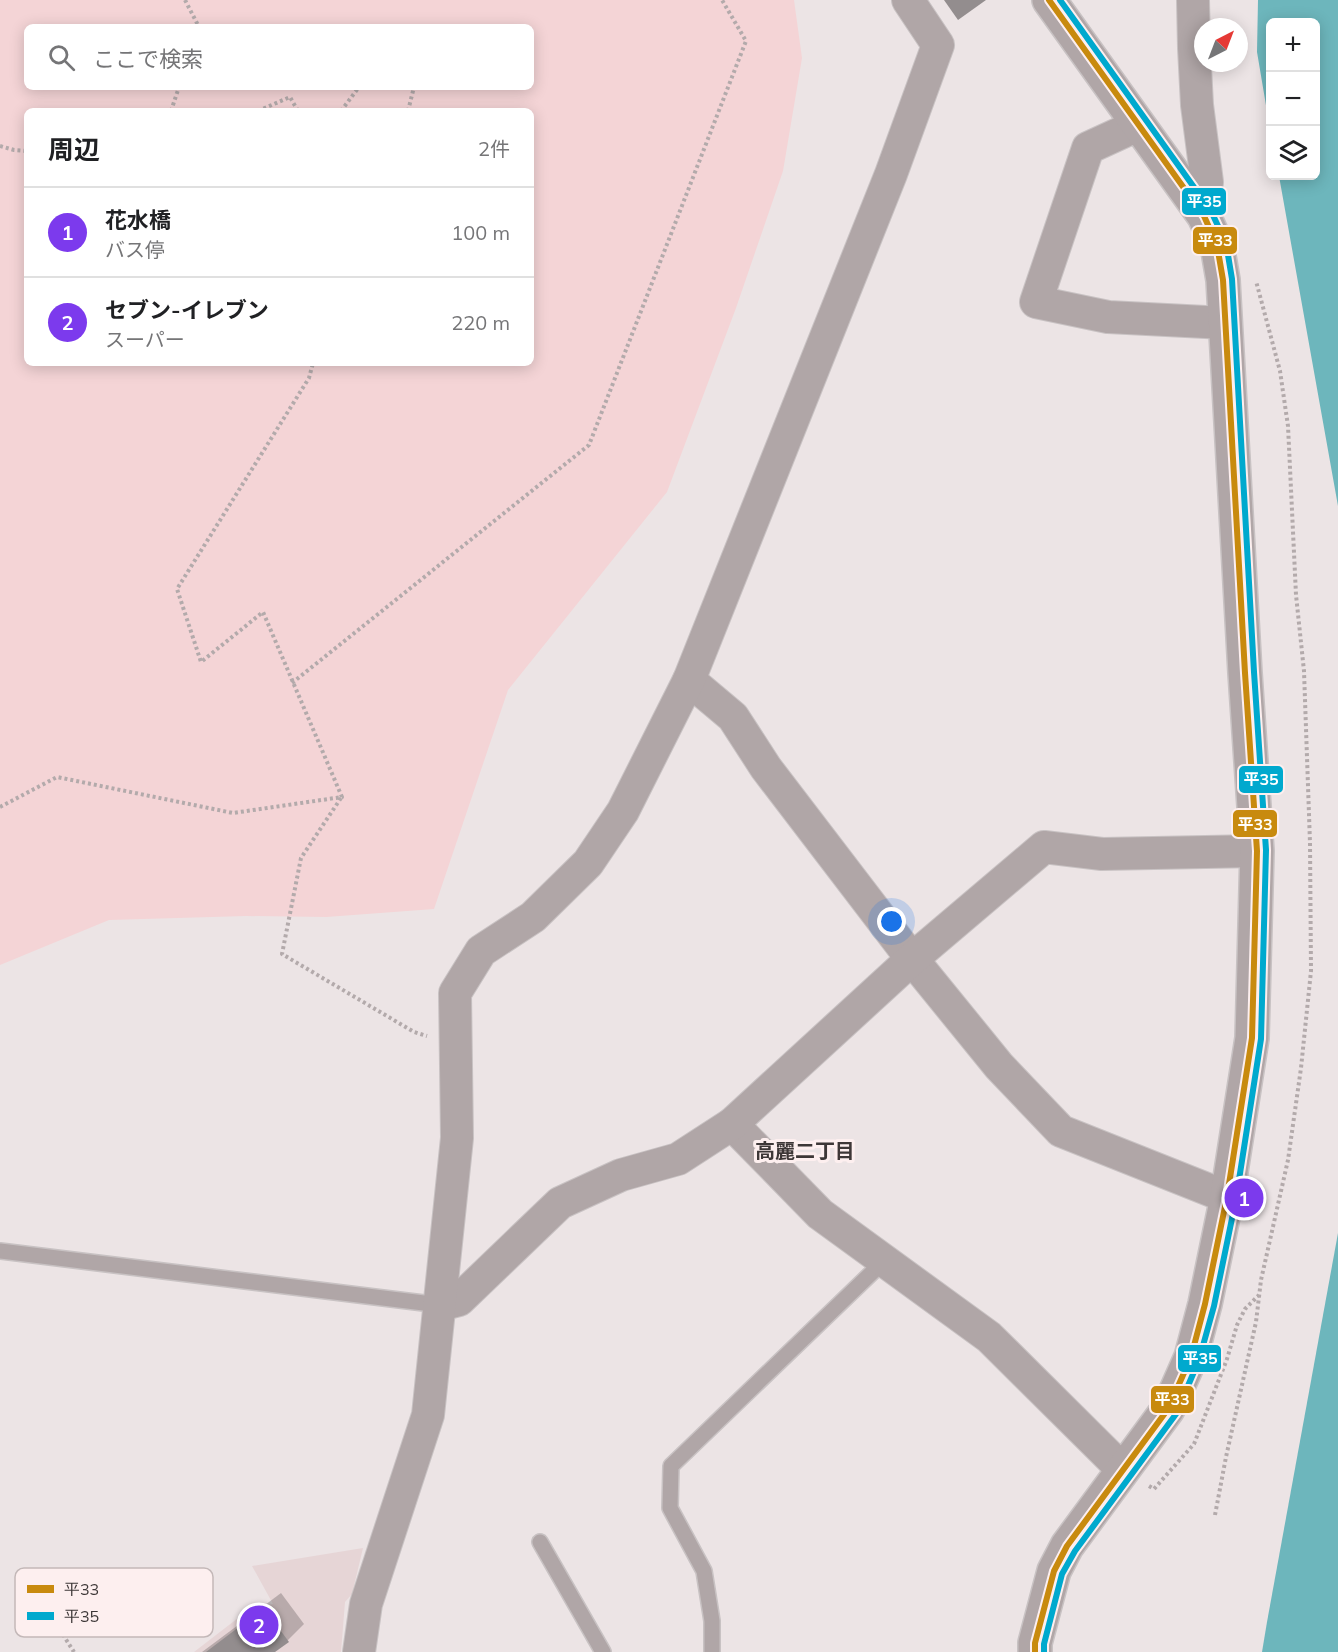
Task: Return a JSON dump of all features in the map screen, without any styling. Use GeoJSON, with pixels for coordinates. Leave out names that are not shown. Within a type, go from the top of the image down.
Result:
{"type":"FeatureCollection","features":[{"type":"Feature","properties":{"kind":"street"},"geometry":{"type":"LineString","coordinates":[[359,1652],[366,1604],[428,1415],[457,1138],[455,993],[481,951],[533,917],[588,863],[623,811],[689,680],[887,185],[938,45],[908,0]]}},
{"type":"Feature","properties":{"kind":"street"},"geometry":{"type":"LineString","coordinates":[[1035,1652],[1035,1643],[1054,1571],[1066,1546],[1168,1409],[1191,1357],[1205,1304],[1227,1197],[1252,1038],[1257,851],[1225,323],[1221,263],[1217,245],[1204,216],[1049,0]]}},
{"type":"Feature","properties":{"kind":"street"},"geometry":{"type":"LineString","coordinates":[[1193,0],[1197,105],[1207,182],[1204,216]]}},
{"type":"Feature","properties":{"kind":"street"},"geometry":{"type":"LineString","coordinates":[[1138,124],[1088,148],[1036,302],[1108,317],[1225,323]]}},
{"type":"Feature","properties":{"kind":"street"},"geometry":{"type":"LineString","coordinates":[[689,680],[733,717],[766,768],[912,959],[999,1066],[1061,1131],[1227,1197]]}},
{"type":"Feature","properties":{"kind":"street"},"geometry":{"type":"LineString","coordinates":[[440,1305],[459,1300],[560,1203],[621,1175],[678,1158],[732,1124],[912,959],[1044,847],[1102,854],[1257,851]]}},
{"type":"Feature","properties":{"kind":"street"},"geometry":{"type":"LineString","coordinates":[[732,1124],[820,1214],[989,1337],[1123,1470]]}},
{"type":"Feature","properties":{"kind":"lane"},"geometry":{"type":"LineString","coordinates":[[0,1251],[440,1305]]}},
{"type":"Feature","properties":{"kind":"lane"},"geometry":{"type":"LineString","coordinates":[[712,1652],[712,1621],[704,1571],[670,1508],[671,1466],[884,1261]]}},
{"type":"Feature","properties":{"kind":"lane"},"geometry":{"type":"LineString","coordinates":[[540,1542],[603,1652]]}},
{"type":"Feature","properties":{"kind":"path"},"geometry":{"type":"LineString","coordinates":[[185,0],[197,24]]}},
{"type":"Feature","properties":{"kind":"path"},"geometry":{"type":"LineString","coordinates":[[292,683],[589,445],[746,41],[722,0]]}},
{"type":"Feature","properties":{"kind":"path"},"geometry":{"type":"LineString","coordinates":[[172,108],[178,90]]}},
{"type":"Feature","properties":{"kind":"path"},"geometry":{"type":"LineString","coordinates":[[343,108],[357,90]]}},
{"type":"Feature","properties":{"kind":"path"},"geometry":{"type":"LineString","coordinates":[[409,108],[413,90]]}},
{"type":"Feature","properties":{"kind":"path"},"geometry":{"type":"LineString","coordinates":[[265,108],[290,97],[296,108]]}},
{"type":"Feature","properties":{"kind":"path"},"geometry":{"type":"LineString","coordinates":[[0,146],[24,151]]}},
{"type":"Feature","properties":{"kind":"path"},"geometry":{"type":"LineString","coordinates":[[311,366],[309,378],[177,589],[201,662],[263,612],[342,797]]}},
{"type":"Feature","properties":{"kind":"path"},"geometry":{"type":"LineString","coordinates":[[0,807],[57,777],[233,813],[342,797]]}},
{"type":"Feature","properties":{"kind":"path"},"geometry":{"type":"LineString","coordinates":[[342,797],[301,858],[282,954],[414,1032],[456,1045]]}},
{"type":"Feature","properties":{"kind":"path"},"geometry":{"type":"LineString","coordinates":[[64,1637],[74,1652]]}},
{"type":"Feature","properties":{"kind":"shaded area"},"geometry":{"type":"Polygon","coordinates":[[[0,0],[794,0],[802,58],[783,171],[736,308],[667,492],[508,690],[434,909],[326,917],[246,916],[109,920],[0,965],[0,0]]]}},
{"type":"Feature","properties":{"kind":"shaded area"},"geometry":{"type":"Polygon","coordinates":[[[363,1548],[352,1594],[345,1602],[341,1652],[194,1652],[251,1608],[273,1604],[252,1566],[363,1548]]]}},
{"type":"Feature","properties":{"kind":"water"},"geometry":{"type":"Polygon","coordinates":[[[1258,0],[1338,0],[1338,506],[1280,180],[1320,180],[1320,18],[1266,18],[1266,105],[1257,52],[1258,0]]]}},
{"type":"Feature","properties":{"kind":"water"},"geometry":{"type":"Polygon","coordinates":[[[1338,1233],[1338,1652],[1262,1652],[1267,1622],[1338,1233]]]}},
{"type":"Feature","properties":{"kind":"building"},"geometry":{"type":"Polygon","coordinates":[[[944,0],[986,0],[958,20],[944,0]]]}},
{"type":"Feature","properties":{"kind":"building"},"geometry":{"type":"Polygon","coordinates":[[[264,1608],[289,1642],[275,1652],[206,1652],[264,1608]]]}},
{"type":"Feature","properties":{"kind":"transit line","name":"平33"},"geometry":{"type":"LineString","coordinates":[[1035,1652],[1035,1643],[1054,1571],[1067,1546],[1168,1409],[1191,1357],[1205,1304],[1227,1197],[1252,1038],[1257,851],[1223,280],[1217,245],[1204,216],[1049,0]]}},
{"type":"Feature","properties":{"kind":"transit line","name":"平35"},"geometry":{"type":"LineString","coordinates":[[1044,1652],[1062,1574],[1075,1551],[1176,1414],[1199,1360],[1214,1306],[1236,1199],[1261,1039],[1266,850],[1232,279],[1226,243],[1211,211],[1060,0]]}},
{"type":"Feature","properties":{"kind":"place","name":"花水橋"},"geometry":{"type":"Point","coordinates":[1244,1198]}},
{"type":"Feature","properties":{"kind":"place","name":"セブン-イレブン"},"geometry":{"type":"Point","coordinates":[259,1625]}},
{"type":"Feature","properties":{"kind":"district","name":"高麗二丁目"},"geometry":{"type":"Point","coordinates":[805,1151]}}]}
